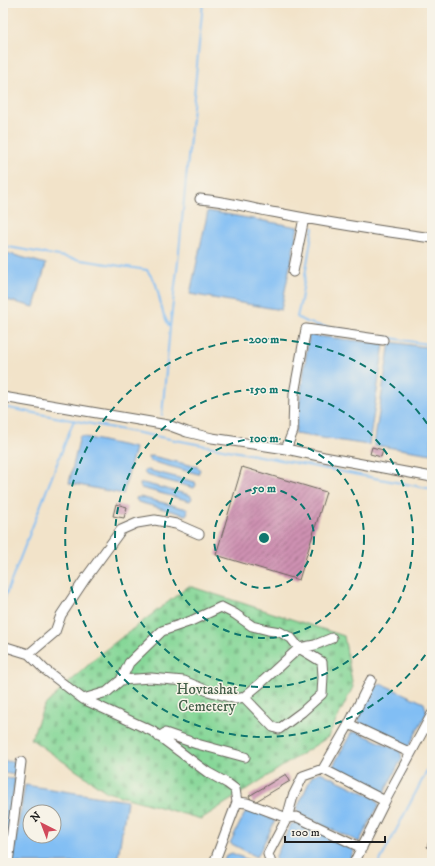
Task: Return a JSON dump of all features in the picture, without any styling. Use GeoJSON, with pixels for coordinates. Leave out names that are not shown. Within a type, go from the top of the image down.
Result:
{"type":"FeatureCollection","features":[{"type":"Feature","properties":{"kind":"lane"},"geometry":{"type":"LineString","coordinates":[[200,199],[216,200],[304,218],[432,238]]}},
{"type":"Feature","properties":{"kind":"lane"},"geometry":{"type":"LineString","coordinates":[[293,272],[304,218]]}},
{"type":"Feature","properties":{"kind":"lane"},"geometry":{"type":"LineString","coordinates":[[286,449],[293,431],[294,394],[306,329],[383,340]]}},
{"type":"Feature","properties":{"kind":"lane"},"geometry":{"type":"LineString","coordinates":[[3,397],[168,425],[187,432],[212,438],[286,449],[432,477]]}},
{"type":"Feature","properties":{"kind":"lane"},"geometry":{"type":"LineString","coordinates":[[29,654],[55,632],[61,615],[121,530],[137,523],[155,520],[176,524],[199,534]]}},
{"type":"Feature","properties":{"kind":"lane"},"geometry":{"type":"LineString","coordinates":[[83,699],[107,692],[121,680],[129,663],[162,630],[191,621],[221,607],[252,626],[280,632],[291,638],[299,648],[322,662],[322,694],[302,712],[279,729],[273,727],[244,697]]}},
{"type":"Feature","properties":{"kind":"lane"},"geometry":{"type":"LineString","coordinates":[[121,680],[151,678],[184,681],[208,692],[236,699],[244,697],[299,648],[316,645],[332,638]]}},
{"type":"Feature","properties":{"kind":"lane"},"geometry":{"type":"LineString","coordinates":[[3,646],[29,654],[44,669],[83,699],[152,731],[207,772],[235,789],[237,802],[214,863]]}},
{"type":"Feature","properties":{"kind":"lane"},"geometry":{"type":"LineString","coordinates":[[271,863],[268,854],[287,818],[293,796],[303,776],[323,769],[350,724],[371,680]]}},
{"type":"Feature","properties":{"kind":"lane"},"geometry":{"type":"LineString","coordinates":[[354,863],[385,801],[432,714]]}},
{"type":"Feature","properties":{"kind":"lane"},"geometry":{"type":"LineString","coordinates":[[350,724],[411,753]]}},
{"type":"Feature","properties":{"kind":"lane"},"geometry":{"type":"LineString","coordinates":[[159,737],[165,733],[197,744],[245,757]]}},
{"type":"Feature","properties":{"kind":"lane"},"geometry":{"type":"LineString","coordinates":[[8,863],[21,762]]}},
{"type":"Feature","properties":{"kind":"lane"},"geometry":{"type":"LineString","coordinates":[[323,769],[385,801]]}},
{"type":"Feature","properties":{"kind":"lane"},"geometry":{"type":"LineString","coordinates":[[237,802],[247,802],[287,818],[297,817],[362,848]]}},
{"type":"Feature","properties":{"kind":"green space","name":"Hovtashat Cemetery"},"geometry":{"type":"Polygon","coordinates":[[[189,586],[344,636],[353,687],[328,737],[201,819],[107,792],[31,739],[44,706],[100,654],[189,586]]]}},
{"type":"Feature","properties":{"kind":"water"},"geometry":{"type":"Polygon","coordinates":[[[208,211],[298,227],[281,310],[190,294],[208,211]]]}},
{"type":"Feature","properties":{"kind":"water"},"geometry":{"type":"Polygon","coordinates":[[[3,252],[46,264],[34,307],[3,299],[3,252]]]}},
{"type":"Feature","properties":{"kind":"water"},"geometry":{"type":"Polygon","coordinates":[[[309,335],[384,344],[369,445],[295,434],[309,335]]]}},
{"type":"Feature","properties":{"kind":"water"},"geometry":{"type":"Polygon","coordinates":[[[390,342],[432,348],[432,454],[374,445],[390,342]]]}},
{"type":"Feature","properties":{"kind":"water"},"geometry":{"type":"Polygon","coordinates":[[[80,436],[135,448],[123,494],[69,483],[80,436]]]}},
{"type":"Feature","properties":{"kind":"water"},"geometry":{"type":"Polygon","coordinates":[[[152,456],[198,467],[200,470],[198,474],[150,461],[148,457],[152,456]]]}},
{"type":"Feature","properties":{"kind":"water"},"geometry":{"type":"Polygon","coordinates":[[[148,470],[195,482],[196,485],[194,488],[146,475],[144,471],[148,470]]]}},
{"type":"Feature","properties":{"kind":"water"},"geometry":{"type":"Polygon","coordinates":[[[143,483],[190,495],[192,498],[190,501],[141,488],[140,484],[143,483]]]}},
{"type":"Feature","properties":{"kind":"water"},"geometry":{"type":"Polygon","coordinates":[[[140,497],[187,509],[188,512],[186,515],[138,502],[136,498],[140,497]]]}},
{"type":"Feature","properties":{"kind":"water"},"geometry":{"type":"Polygon","coordinates":[[[382,684],[424,703],[427,712],[408,748],[360,724],[358,718],[376,686],[382,684]]]}},
{"type":"Feature","properties":{"kind":"water"},"geometry":{"type":"Polygon","coordinates":[[[357,732],[400,751],[402,758],[383,795],[336,773],[332,768],[351,733],[357,732]]]}},
{"type":"Feature","properties":{"kind":"water"},"geometry":{"type":"Polygon","coordinates":[[[3,761],[18,762],[16,775],[3,773],[3,761]]]}},
{"type":"Feature","properties":{"kind":"water"},"geometry":{"type":"Polygon","coordinates":[[[320,772],[375,798],[379,805],[359,842],[299,814],[297,808],[312,776],[320,772]]]}},
{"type":"Feature","properties":{"kind":"water"},"geometry":{"type":"Polygon","coordinates":[[[3,778],[15,779],[6,851],[3,851],[3,778]]]}},
{"type":"Feature","properties":{"kind":"water"},"geometry":{"type":"Polygon","coordinates":[[[25,785],[127,801],[117,863],[12,863],[25,785]]]}},
{"type":"Feature","properties":{"kind":"water"},"geometry":{"type":"Polygon","coordinates":[[[248,807],[275,821],[257,857],[230,843],[248,807]]]}},
{"type":"Feature","properties":{"kind":"water"},"geometry":{"type":"Polygon","coordinates":[[[298,821],[354,850],[348,863],[277,862],[275,858],[291,824],[297,823],[298,821]]]}},
{"type":"Feature","properties":{"kind":"water"},"geometry":{"type":"Polygon","coordinates":[[[232,853],[255,863],[223,863],[226,855],[232,853]]]}},
{"type":"Feature","properties":{"kind":"building"},"geometry":{"type":"Polygon","coordinates":[[[372,447],[383,450],[381,457],[370,454],[372,447]]]}},
{"type":"Feature","properties":{"kind":"building"},"geometry":{"type":"Polygon","coordinates":[[[242,467],[326,492],[299,580],[216,555],[242,467]]]}},
{"type":"Feature","properties":{"kind":"building"},"geometry":{"type":"Polygon","coordinates":[[[116,504],[127,507],[124,518],[113,516],[116,504]]]}},
{"type":"Feature","properties":{"kind":"building"},"geometry":{"type":"Polygon","coordinates":[[[286,774],[290,781],[253,803],[249,796],[286,774]]]}},
{"type":"Feature","properties":{"kind":"building"},"geometry":{"type":"Polygon","coordinates":[[[432,831],[432,849],[427,847],[432,831]]]}},
{"type":"Feature","properties":{"kind":"waterway"},"geometry":{"type":"LineString","coordinates":[[162,415],[203,3]]}},
{"type":"Feature","properties":{"kind":"waterway"},"geometry":{"type":"LineString","coordinates":[[313,228],[297,317],[314,324],[345,330]]}},
{"type":"Feature","properties":{"kind":"waterway"},"geometry":{"type":"LineString","coordinates":[[3,246],[147,270],[156,284],[163,313],[169,326]]}},
{"type":"Feature","properties":{"kind":"waterway"},"geometry":{"type":"LineString","coordinates":[[385,337],[432,345]]}},
{"type":"Feature","properties":{"kind":"waterway"},"geometry":{"type":"LineString","coordinates":[[3,407],[432,489]]}},
{"type":"Feature","properties":{"kind":"waterway"},"geometry":{"type":"LineString","coordinates":[[3,602],[74,420]]}},
{"type":"Feature","properties":{"kind":"waterway"},"geometry":{"type":"LineString","coordinates":[[379,863],[432,761]]}}]}
